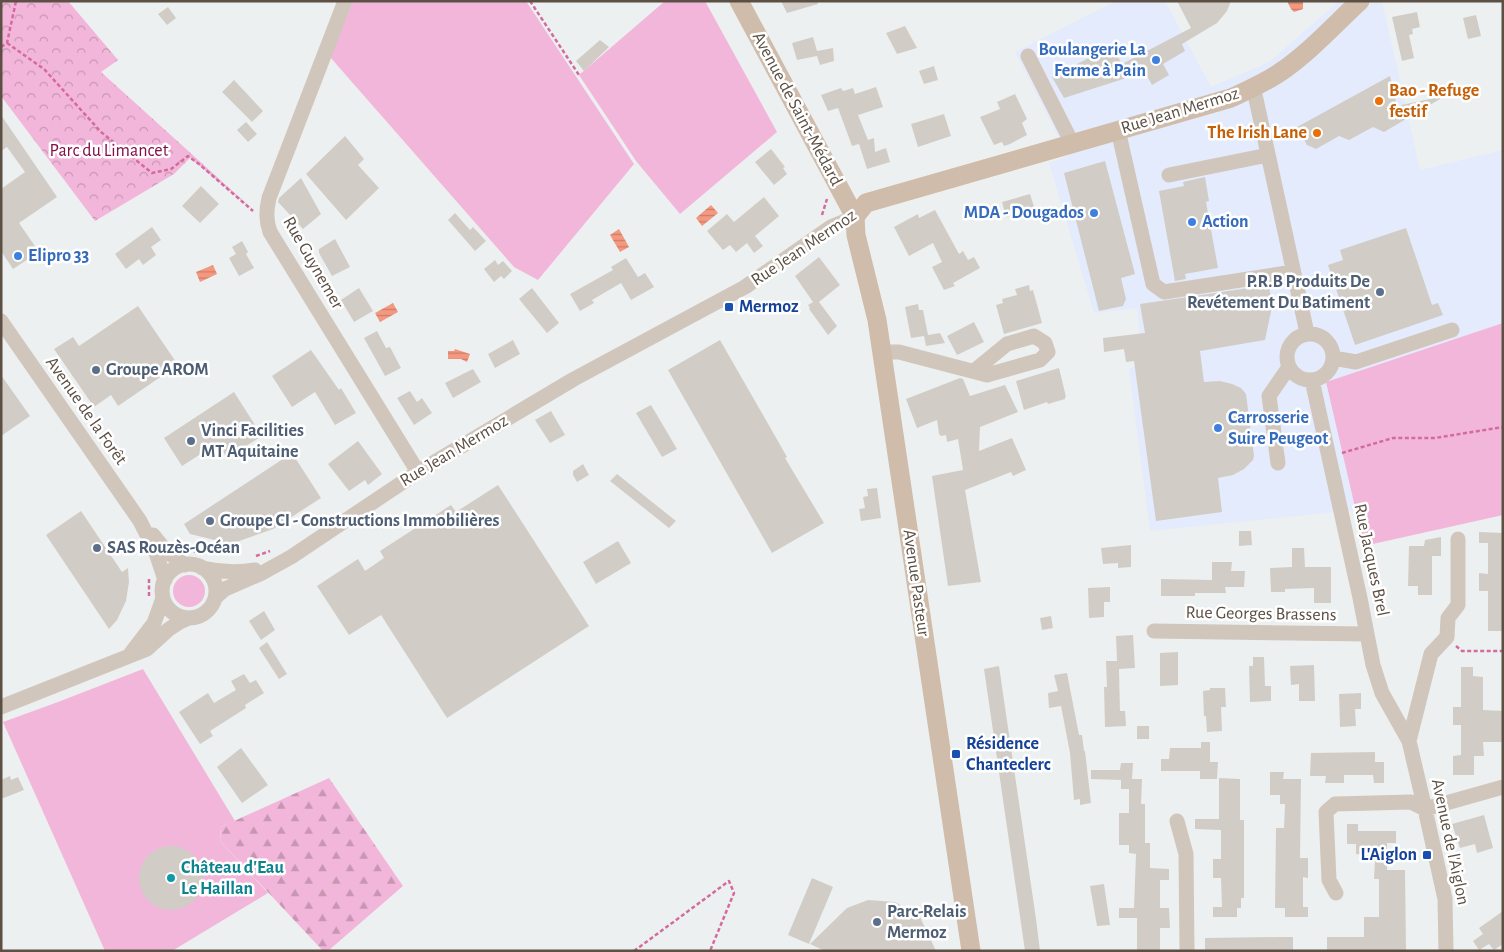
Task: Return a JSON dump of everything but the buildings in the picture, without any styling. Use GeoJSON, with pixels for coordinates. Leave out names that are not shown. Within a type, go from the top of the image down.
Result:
{"type":"FeatureCollection","features":[{"type":"Feature","properties":{"kind":"main road","name":"Avenue de Saint-Médard"},"geometry":{"type":"LineString","coordinates":[[740,1],[854,217]]}},
{"type":"Feature","properties":{"kind":"main road","name":"Rue Jean Mermoz"},"geometry":{"type":"LineString","coordinates":[[854,217],[866,203],[1231,98],[1280,72],[1360,1]]}},
{"type":"Feature","properties":{"kind":"main road","name":"Avenue Pasteur"},"geometry":{"type":"LineString","coordinates":[[854,217],[856,235],[877,320],[971,951]]}},
{"type":"Feature","properties":{"kind":"street","name":"Rue Guynemer"},"geometry":{"type":"LineString","coordinates":[[345,1],[269,198],[266,208],[266,220],[270,232],[418,472]]}},
{"type":"Feature","properties":{"kind":"street"},"geometry":{"type":"LineString","coordinates":[[1028,56],[1072,143]]}},
{"type":"Feature","properties":{"kind":"street"},"geometry":{"type":"LineString","coordinates":[[1253,88],[1307,333]]}},
{"type":"Feature","properties":{"kind":"street"},"geometry":{"type":"LineString","coordinates":[[1118,130],[1153,284],[1164,292],[1293,272]]}},
{"type":"Feature","properties":{"kind":"street"},"geometry":{"type":"LineString","coordinates":[[1170,176],[1268,155]]}},
{"type":"Feature","properties":{"kind":"street","name":"Rue Jean Mermoz"},"geometry":{"type":"LineString","coordinates":[[216,597],[231,586],[274,567],[418,472],[574,378],[745,287],[831,227],[854,217]]}},
{"type":"Feature","properties":{"kind":"street","name":"Avenue de la Forêt"},"geometry":{"type":"LineString","coordinates":[[1,321],[140,521],[166,551],[185,565]]}},
{"type":"Feature","properties":{"kind":"street"},"geometry":{"type":"LineString","coordinates":[[1333,358],[1356,362],[1452,330]]}},
{"type":"Feature","properties":{"kind":"street"},"geometry":{"type":"LineString","coordinates":[[1307,333],[1318,335],[1326,340],[1331,347],[1333,358],[1331,366],[1326,373],[1312,380],[1297,376],[1289,367],[1287,359],[1288,349],[1292,342],[1299,336],[1307,333]]}},
{"type":"Feature","properties":{"kind":"street"},"geometry":{"type":"LineString","coordinates":[[882,352],[899,352],[974,372]]}},
{"type":"Feature","properties":{"kind":"street"},"geometry":{"type":"LineString","coordinates":[[1278,463],[1269,396],[1289,367]]}},
{"type":"Feature","properties":{"kind":"street","name":"Rue Jacques Brel"},"geometry":{"type":"LineString","coordinates":[[1312,380],[1373,665],[1382,693],[1409,741]]}},
{"type":"Feature","properties":{"kind":"street","name":"Avenue de la Forêt"},"geometry":{"type":"LineString","coordinates":[[140,521],[156,554],[165,580]]}},
{"type":"Feature","properties":{"kind":"street"},"geometry":{"type":"LineString","coordinates":[[1409,741],[1431,654],[1447,637],[1448,618],[1458,604],[1458,539]]}},
{"type":"Feature","properties":{"kind":"street"},"geometry":{"type":"LineString","coordinates":[[185,565],[202,568],[214,580],[216,597],[212,606],[198,617],[180,617],[173,613],[163,598],[162,589],[165,580],[169,573],[185,565]]}},
{"type":"Feature","properties":{"kind":"street","name":"Rue Jean Mermoz"},"geometry":{"type":"LineString","coordinates":[[202,568],[236,573],[274,567]]}},
{"type":"Feature","properties":{"kind":"street"},"geometry":{"type":"LineString","coordinates":[[129,656],[154,623],[163,598]]}},
{"type":"Feature","properties":{"kind":"street"},"geometry":{"type":"LineString","coordinates":[[1,707],[147,649],[170,629],[190,618]]}},
{"type":"Feature","properties":{"kind":"street","name":"Rue Georges Brassens"},"geometry":{"type":"LineString","coordinates":[[1154,631],[1367,634]]}},
{"type":"Feature","properties":{"kind":"street","name":"Avenue de l'Aiglon"},"geometry":{"type":"LineString","coordinates":[[1409,741],[1445,899],[1447,918],[1446,951]]}},
{"type":"Feature","properties":{"kind":"street"},"geometry":{"type":"LineString","coordinates":[[1336,892],[1329,880],[1326,812],[1335,804],[1410,802],[1425,809],[1503,787]]}},
{"type":"Feature","properties":{"kind":"street"},"geometry":{"type":"LineString","coordinates":[[1176,821],[1186,854],[1187,951]]}},
{"type":"Feature","properties":{"kind":"path"},"geometry":{"type":"LineString","coordinates":[[1,47],[7,43],[16,1]]}},
{"type":"Feature","properties":{"kind":"path"},"geometry":{"type":"LineString","coordinates":[[530,1],[579,75]]}},
{"type":"Feature","properties":{"kind":"path"},"geometry":{"type":"LineString","coordinates":[[7,43],[44,69],[101,132],[152,173],[171,169],[188,156],[266,220]]}},
{"type":"Feature","properties":{"kind":"path"},"geometry":{"type":"LineString","coordinates":[[1329,458],[1361,446],[1393,438],[1435,438],[1503,427]]}},
{"type":"Feature","properties":{"kind":"path"},"geometry":{"type":"LineString","coordinates":[[1447,637],[1462,651],[1503,651]]}},
{"type":"Feature","properties":{"kind":"path"},"geometry":{"type":"LineString","coordinates":[[634,951],[729,881],[734,893],[710,951]]}},
{"type":"Feature","properties":{"kind":"shaded area"},"geometry":{"type":"Polygon","coordinates":[[[1116,1],[1165,1],[1211,87],[1269,62],[1339,1],[1382,1],[1420,170],[1503,150],[1503,323],[1326,382],[1356,510],[1150,531],[1129,369],[1143,362],[1137,308],[1094,313],[1049,163],[1068,156],[1015,52],[1116,1]]]}},
{"type":"Feature","properties":{"kind":"shaded area"},"geometry":{"type":"Polygon","coordinates":[[[1287,1],[1303,1],[1303,9],[1294,12],[1287,1]]]}},
{"type":"Feature","properties":{"kind":"shaded area"},"geometry":{"type":"Polygon","coordinates":[[[711,205],[718,213],[702,226],[696,218],[711,205]]]}},
{"type":"Feature","properties":{"kind":"shaded area"},"geometry":{"type":"Polygon","coordinates":[[[619,229],[629,247],[620,252],[610,235],[619,229]]]}},
{"type":"Feature","properties":{"kind":"shaded area"},"geometry":{"type":"Polygon","coordinates":[[[213,265],[217,274],[200,282],[196,272],[213,265]]]}},
{"type":"Feature","properties":{"kind":"shaded area"},"geometry":{"type":"Polygon","coordinates":[[[393,303],[398,312],[380,322],[375,313],[393,303]]]}},
{"type":"Feature","properties":{"kind":"shaded area"},"geometry":{"type":"Polygon","coordinates":[[[455,349],[470,354],[467,362],[461,359],[448,359],[448,351],[454,351],[455,349]]]}},
{"type":"Feature","properties":{"kind":"green space","name":"Parc du Limancet"},"geometry":{"type":"Polygon","coordinates":[[[1,1],[68,1],[118,60],[101,72],[258,214],[190,158],[174,174],[95,221],[1,96],[1,1]]]}},
{"type":"Feature","properties":{"kind":"green space"},"geometry":{"type":"Polygon","coordinates":[[[353,1],[526,1],[634,164],[538,280],[514,267],[330,57],[353,1]]]}},
{"type":"Feature","properties":{"kind":"green space"},"geometry":{"type":"Polygon","coordinates":[[[665,1],[705,1],[777,132],[680,214],[636,161],[579,75],[665,1]]]}},
{"type":"Feature","properties":{"kind":"green space"},"geometry":{"type":"Polygon","coordinates":[[[1503,323],[1503,515],[1364,546],[1326,382],[1503,323]]]}},
{"type":"Feature","properties":{"kind":"green space"},"geometry":{"type":"Polygon","coordinates":[[[189,575],[200,580],[205,591],[200,602],[189,607],[178,602],[173,591],[178,580],[189,575]]]}},
{"type":"Feature","properties":{"kind":"green space"},"geometry":{"type":"Polygon","coordinates":[[[143,669],[235,821],[221,827],[220,841],[268,893],[172,951],[105,951],[3,722],[143,669]]]}},
{"type":"Feature","properties":{"kind":"green space"},"geometry":{"type":"Polygon","coordinates":[[[329,778],[403,886],[328,951],[323,951],[220,841],[221,827],[329,778]]]}},
{"type":"Feature","properties":{"kind":"place","name":"Boulangerie La Ferme à Pain"},"geometry":{"type":"Point","coordinates":[1156,60]}},
{"type":"Feature","properties":{"kind":"place","name":"Bao - Refuge festif"},"geometry":{"type":"Point","coordinates":[1379,101]}},
{"type":"Feature","properties":{"kind":"place","name":"The Irish Lane"},"geometry":{"type":"Point","coordinates":[1317,133]}},
{"type":"Feature","properties":{"kind":"place","name":"MDA - Dougados"},"geometry":{"type":"Point","coordinates":[1094,213]}},
{"type":"Feature","properties":{"kind":"place","name":"Action"},"geometry":{"type":"Point","coordinates":[1192,222]}},
{"type":"Feature","properties":{"kind":"place","name":"Elipro 33"},"geometry":{"type":"Point","coordinates":[18,256]}},
{"type":"Feature","properties":{"kind":"place","name":"P.R.B Produits De Revétement Du Batiment"},"geometry":{"type":"Point","coordinates":[1380,292]}},
{"type":"Feature","properties":{"kind":"place","name":"Mermoz"},"geometry":{"type":"Point","coordinates":[729,307]}},
{"type":"Feature","properties":{"kind":"place","name":"Groupe AROM"},"geometry":{"type":"Point","coordinates":[96,370]}},
{"type":"Feature","properties":{"kind":"place","name":"Carrosserie Suire Peugeot"},"geometry":{"type":"Point","coordinates":[1218,428]}},
{"type":"Feature","properties":{"kind":"place","name":"Vinci Facilities MT Aquitaine"},"geometry":{"type":"Point","coordinates":[191,441]}},
{"type":"Feature","properties":{"kind":"place","name":"Groupe CI - Constructions Immobilières"},"geometry":{"type":"Point","coordinates":[210,521]}},
{"type":"Feature","properties":{"kind":"place","name":"SAS Rouzès-Océan"},"geometry":{"type":"Point","coordinates":[97,548]}},
{"type":"Feature","properties":{"kind":"place","name":"Résidence Chanteclerc"},"geometry":{"type":"Point","coordinates":[956,754]}},
{"type":"Feature","properties":{"kind":"place","name":"L'Aiglon"},"geometry":{"type":"Point","coordinates":[1427,855]}},
{"type":"Feature","properties":{"kind":"place","name":"Château d'Eau Le Haillan"},"geometry":{"type":"Point","coordinates":[171,878]}},
{"type":"Feature","properties":{"kind":"place","name":"Parc-Relais Mermoz"},"geometry":{"type":"Point","coordinates":[877,922]}}]}
